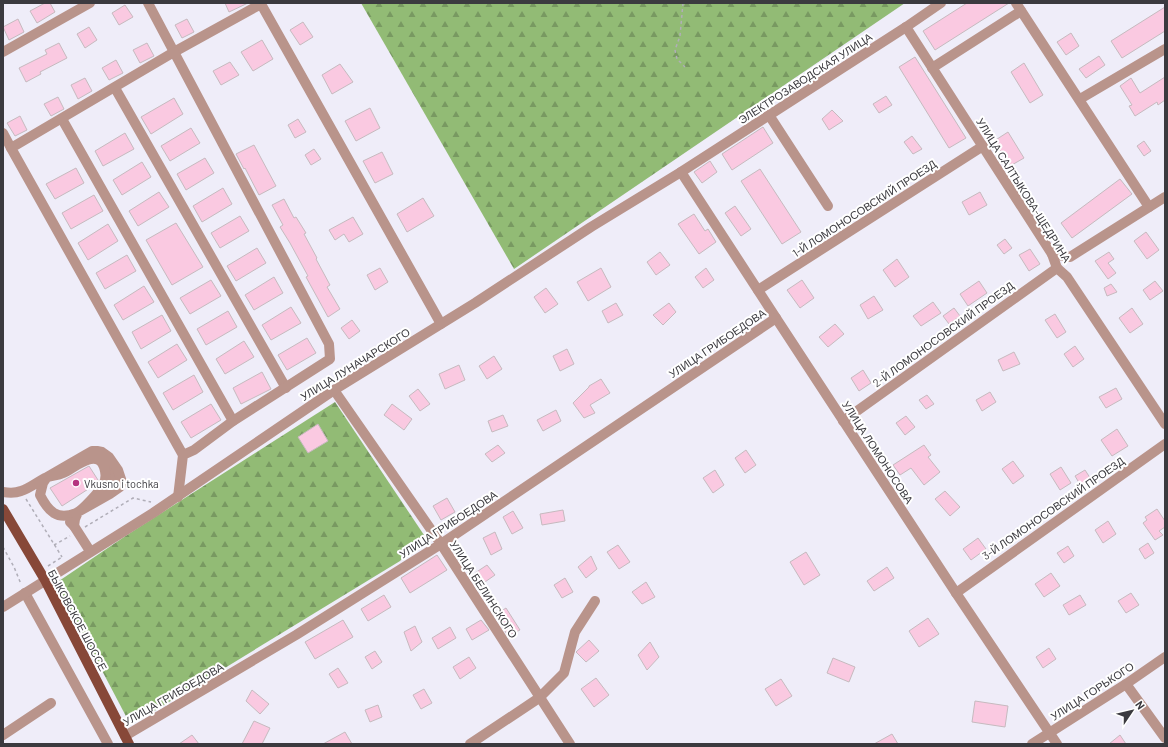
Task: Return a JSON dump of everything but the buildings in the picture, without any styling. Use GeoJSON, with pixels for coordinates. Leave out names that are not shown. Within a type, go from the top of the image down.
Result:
{"type":"FeatureCollection","features":[{"type":"Feature","properties":{"kind":"main road","name":"БЫКОВСКОЕ ШОССЕ"},"geometry":{"type":"LineString","coordinates":[[3,509],[45,580],[127,740]]}},
{"type":"Feature","properties":{"kind":"street"},"geometry":{"type":"LineString","coordinates":[[3,52],[90,3]]}},
{"type":"Feature","properties":{"kind":"street"},"geometry":{"type":"LineString","coordinates":[[148,3],[329,344],[330,359],[233,421],[194,450],[183,455]]}},
{"type":"Feature","properties":{"kind":"street"},"geometry":{"type":"LineString","coordinates":[[11,148],[174,52],[261,3],[441,324]]}},
{"type":"Feature","properties":{"kind":"street","name":"ЭЛЕКТРОЗАВОДСКАЯ УЛИЦА"},"geometry":{"type":"LineString","coordinates":[[681,172],[941,3]]}},
{"type":"Feature","properties":{"kind":"street"},"geometry":{"type":"LineString","coordinates":[[932,68],[1019,7],[1149,207]]}},
{"type":"Feature","properties":{"kind":"street","name":"УЛИЦА САЛТЫКОВА-ЩЕДРИНА"},"geometry":{"type":"LineString","coordinates":[[906,27],[1052,254],[1057,268],[1067,277],[1165,424]]}},
{"type":"Feature","properties":{"kind":"street"},"geometry":{"type":"LineString","coordinates":[[1080,99],[1165,49]]}},
{"type":"Feature","properties":{"kind":"street"},"geometry":{"type":"LineString","coordinates":[[115,88],[286,388]]}},
{"type":"Feature","properties":{"kind":"street"},"geometry":{"type":"LineString","coordinates":[[769,115],[828,206]]}},
{"type":"Feature","properties":{"kind":"street"},"geometry":{"type":"LineString","coordinates":[[62,118],[233,421]]}},
{"type":"Feature","properties":{"kind":"street"},"geometry":{"type":"LineString","coordinates":[[3,133],[183,455],[178,497]]}},
{"type":"Feature","properties":{"kind":"street","name":"1-Й ЛОМОНОСОВСКИЙ ПРОЕЗД"},"geometry":{"type":"LineString","coordinates":[[758,290],[983,146]]}},
{"type":"Feature","properties":{"kind":"street","name":"УЛИЦА ЛУНАЧАРСКОГО"},"geometry":{"type":"LineString","coordinates":[[3,607],[45,580],[64,562],[90,552],[178,497],[334,390],[475,303],[591,227],[681,172]]}},
{"type":"Feature","properties":{"kind":"street","name":"УЛИЦА ЛОМОНОСОВА"},"geometry":{"type":"LineString","coordinates":[[681,172],[956,593],[1057,744]]}},
{"type":"Feature","properties":{"kind":"street"},"geometry":{"type":"LineString","coordinates":[[1052,254],[1070,257],[1165,197]]}},
{"type":"Feature","properties":{"kind":"street"},"geometry":{"type":"LineString","coordinates":[[1067,277],[1070,257]]}},
{"type":"Feature","properties":{"kind":"street","name":"2-Й ЛОМОНОСОВСКИЙ ПРОЕЗД"},"geometry":{"type":"LineString","coordinates":[[843,421],[1057,268]]}},
{"type":"Feature","properties":{"kind":"street","name":"УЛИЦА ГРИБОЕДОВА"},"geometry":{"type":"LineString","coordinates":[[127,740],[441,544],[776,318]]}},
{"type":"Feature","properties":{"kind":"street","name":"УЛИЦА БЕЛИНСКОГО"},"geometry":{"type":"LineString","coordinates":[[334,390],[441,544],[570,744]]}},
{"type":"Feature","properties":{"kind":"street","name":"3-Й ЛОМОНОСОВСКИЙ ПРОЕЗД"},"geometry":{"type":"LineString","coordinates":[[956,593],[1165,444]]}},
{"type":"Feature","properties":{"kind":"street"},"geometry":{"type":"LineString","coordinates":[[3,492],[21,492],[92,451],[102,452],[109,457],[121,476],[122,482],[120,487],[110,494],[78,512],[64,516],[50,511],[40,495],[43,483],[47,477],[63,473],[91,459],[98,460],[104,466],[105,479],[103,486],[78,512],[75,519],[76,529]]}},
{"type":"Feature","properties":{"kind":"street"},"geometry":{"type":"LineString","coordinates":[[64,516],[76,529],[90,552]]}},
{"type":"Feature","properties":{"kind":"street"},"geometry":{"type":"LineString","coordinates":[[25,593],[108,744]]}},
{"type":"Feature","properties":{"kind":"street"},"geometry":{"type":"LineString","coordinates":[[470,744],[539,698],[564,673],[575,632],[594,601]]}},
{"type":"Feature","properties":{"kind":"street","name":"УЛИЦА ГОРЬКОГО"},"geometry":{"type":"LineString","coordinates":[[1032,744],[1126,684],[1165,657]]}},
{"type":"Feature","properties":{"kind":"street"},"geometry":{"type":"LineString","coordinates":[[1126,684],[1165,738]]}},
{"type":"Feature","properties":{"kind":"street"},"geometry":{"type":"LineString","coordinates":[[3,735],[51,703]]}},
{"type":"Feature","properties":{"kind":"path"},"geometry":{"type":"LineString","coordinates":[[684,3],[680,36],[675,50],[677,59],[685,67]]}},
{"type":"Feature","properties":{"kind":"path"},"geometry":{"type":"LineString","coordinates":[[21,492],[64,562],[47,567]]}},
{"type":"Feature","properties":{"kind":"path"},"geometry":{"type":"LineString","coordinates":[[54,545],[76,529],[133,498]]}},
{"type":"Feature","properties":{"kind":"path"},"geometry":{"type":"LineString","coordinates":[[3,547],[14,567],[25,593]]}},
{"type":"Feature","properties":{"kind":"green space"},"geometry":{"type":"Polygon","coordinates":[[[361,3],[905,3],[514,269],[361,3]]]}},
{"type":"Feature","properties":{"kind":"green space"},"geometry":{"type":"Polygon","coordinates":[[[335,402],[424,535],[400,561],[151,713],[129,722],[56,583],[127,535],[335,402]]]}},
{"type":"Feature","properties":{"kind":"place","name":"Vkusno i tochka"},"geometry":{"type":"Point","coordinates":[76,483]}}]}
